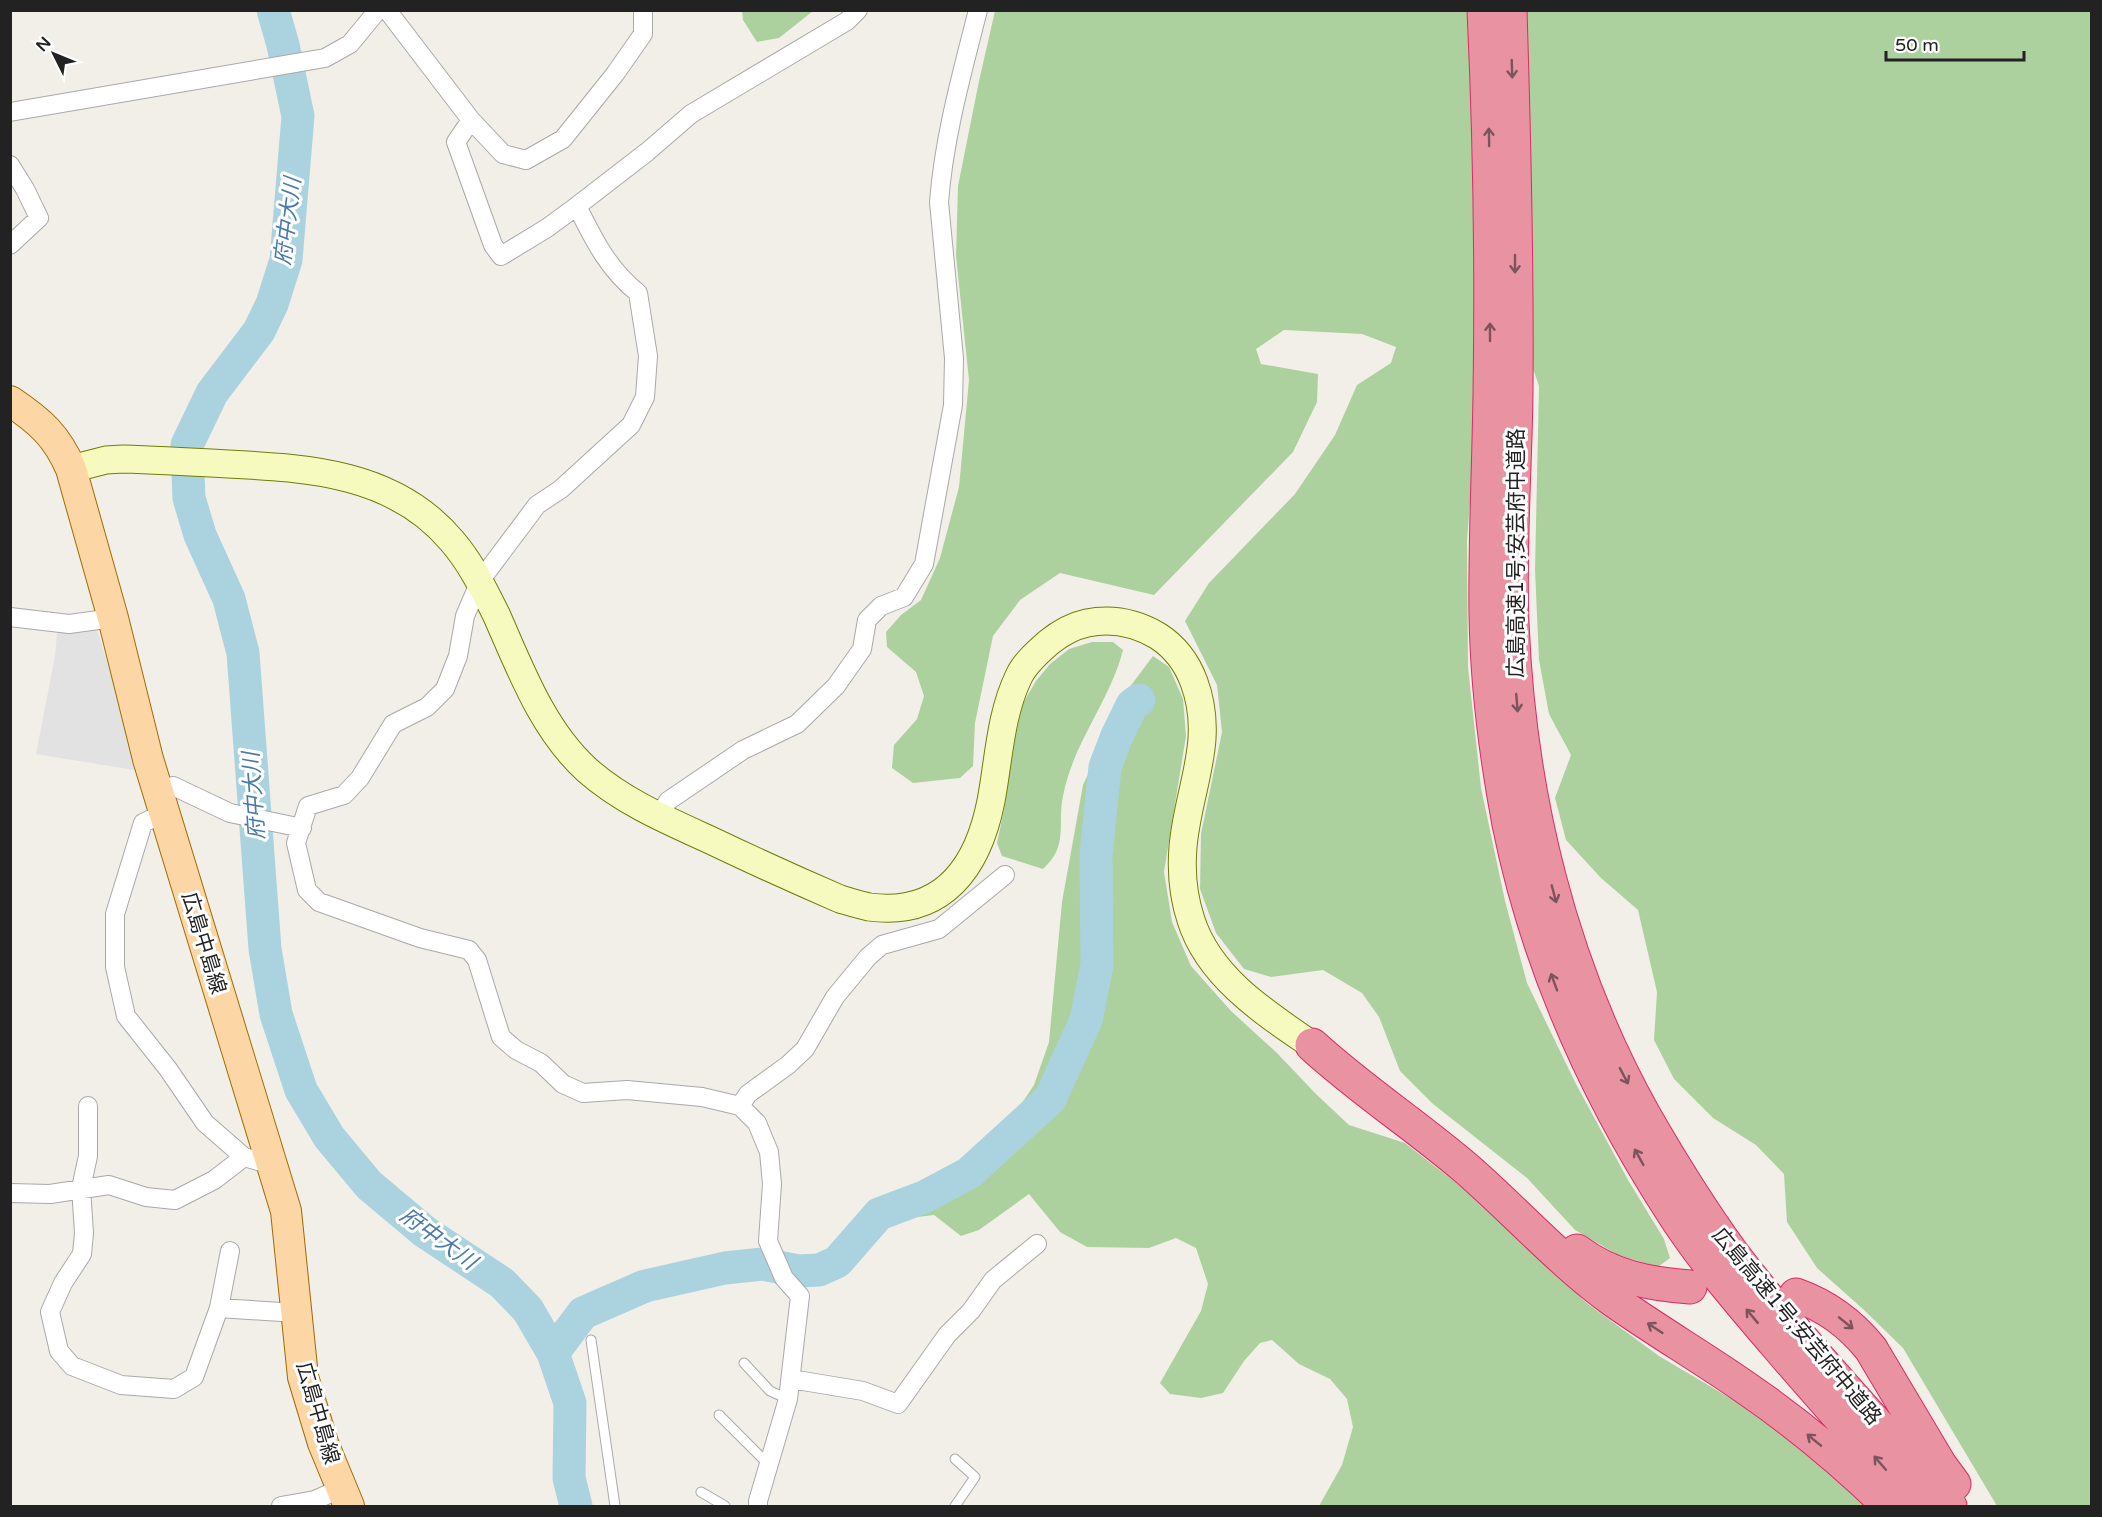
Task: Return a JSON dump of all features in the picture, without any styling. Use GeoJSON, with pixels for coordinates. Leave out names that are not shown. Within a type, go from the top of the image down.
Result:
{"type":"FeatureCollection","features":[{"type":"Feature","properties":{"kind":"highway","name":"広島高速1号;安芸府中道路"},"geometry":{"type":"LineString","coordinates":[[1484,10],[1519,720],[1536,822],[1563,927],[1618,1065],[1643,1113],[1730,1250],[1787,1321],[1950,1506]]}},
{"type":"Feature","properties":{"kind":"highway","name":"広島高速1号;安芸府中道路"},"geometry":{"type":"LineString","coordinates":[[1510,10],[1515,221],[1486,617],[1494,722],[1504,796],[1522,880],[1537,933],[1571,1026],[1595,1077],[1675,1216],[1746,1310],[1918,1506]]}},
{"type":"Feature","properties":{"kind":"highway"},"geometry":{"type":"LineString","coordinates":[[1312,1045],[1350,1064],[1435,1124],[1502,1181],[1568,1244],[1585,1257],[1622,1276],[1642,1282],[1690,1287]]}},
{"type":"Feature","properties":{"kind":"highway"},"geometry":{"type":"LineString","coordinates":[[1312,1045],[1343,1074],[1408,1121],[1468,1170],[1574,1269],[1612,1299],[1787,1417],[1855,1473],[1889,1506]]}},
{"type":"Feature","properties":{"kind":"highway"},"geometry":{"type":"LineString","coordinates":[[1796,1295],[1827,1308],[1858,1333],[1884,1370],[1940,1465],[1970,1506]]}},
{"type":"Feature","properties":{"kind":"main road","name":"広島中島線"},"geometry":{"type":"LineString","coordinates":[[10,401],[32,416],[52,435],[64,452],[71,469],[258,1161],[286,1210],[303,1377],[323,1443],[346,1497]]}},
{"type":"Feature","properties":{"kind":"street"},"geometry":{"type":"LineString","coordinates":[[10,112],[325,58],[350,44],[378,10]]}},
{"type":"Feature","properties":{"kind":"street"},"geometry":{"type":"LineString","coordinates":[[387,10],[471,120],[503,154],[526,160],[563,139],[615,74],[643,34],[643,10]]}},
{"type":"Feature","properties":{"kind":"street"},"geometry":{"type":"LineString","coordinates":[[471,120],[456,142],[493,245],[501,256],[547,228],[577,206],[647,152],[691,114],[847,21],[858,10]]}},
{"type":"Feature","properties":{"kind":"street"},"geometry":{"type":"LineString","coordinates":[[659,817],[668,801],[743,750],[797,724],[836,686],[862,648],[867,620],[881,606],[904,597],[924,564],[953,405],[954,358],[939,202],[941,177],[954,105],[978,10]]}},
{"type":"Feature","properties":{"kind":"street"},"geometry":{"type":"LineString","coordinates":[[10,165],[39,218],[10,245]]}},
{"type":"Feature","properties":{"kind":"street"},"geometry":{"type":"LineString","coordinates":[[577,206],[597,244],[620,279],[638,293],[648,356],[645,397],[631,425],[561,489],[537,505],[480,581],[465,616],[458,656],[445,689],[427,708],[393,724],[360,778],[344,795],[308,807],[297,827],[296,843],[307,890],[319,902],[420,938],[469,950],[477,960],[501,1037],[516,1050],[541,1063],[564,1084],[582,1093],[627,1090],[702,1097],[740,1106],[757,1123],[769,1152],[772,1184],[768,1241],[784,1278],[800,1296],[788,1399],[758,1506]]}},
{"type":"Feature","properties":{"kind":"street"},"geometry":{"type":"LineString","coordinates":[[71,469],[106,460],[159,460],[277,466],[333,473],[361,481],[411,505],[432,520],[451,539],[480,581],[525,680],[555,733],[586,769],[624,798],[659,817],[840,899],[868,907],[895,908],[919,904],[944,907],[1005,875]]}},
{"type":"Feature","properties":{"kind":"street"},"geometry":{"type":"LineString","coordinates":[[10,617],[69,624],[113,618]]}},
{"type":"Feature","properties":{"kind":"street"},"geometry":{"type":"LineString","coordinates":[[740,1106],[748,1094],[788,1065],[805,1049],[835,997],[868,957],[882,945],[939,929],[944,907],[954,883],[970,861],[982,836],[991,802],[1005,714],[1019,674],[1036,654],[1059,634],[1085,623],[1112,621],[1149,630],[1166,642],[1187,665],[1198,695],[1203,725],[1200,761],[1188,815],[1184,846],[1185,896],[1191,922],[1216,967],[1273,1019],[1312,1045]]}},
{"type":"Feature","properties":{"kind":"street"},"geometry":{"type":"LineString","coordinates":[[258,1161],[205,1124],[168,1069],[126,1016],[115,967],[115,914],[143,823],[173,786],[230,813],[297,827]]}},
{"type":"Feature","properties":{"kind":"street"},"geometry":{"type":"LineString","coordinates":[[88,1106],[88,1156],[81,1188],[84,1233],[82,1254],[63,1282],[50,1312],[59,1351],[72,1366],[121,1385],[174,1389],[194,1377],[219,1308],[230,1251]]}},
{"type":"Feature","properties":{"kind":"street"},"geometry":{"type":"LineString","coordinates":[[10,1193],[50,1194],[109,1185],[146,1197],[175,1200],[258,1161]]}},
{"type":"Feature","properties":{"kind":"street"},"geometry":{"type":"LineString","coordinates":[[791,1379],[863,1391],[898,1404],[947,1335],[971,1311],[993,1280],[1037,1244]]}},
{"type":"Feature","properties":{"kind":"street"},"geometry":{"type":"LineString","coordinates":[[219,1308],[297,1313]]}},
{"type":"Feature","properties":{"kind":"street"},"geometry":{"type":"LineString","coordinates":[[281,1506],[346,1497]]}},
{"type":"Feature","properties":{"kind":"lane"},"geometry":{"type":"LineString","coordinates":[[591,1340],[615,1506]]}},
{"type":"Feature","properties":{"kind":"lane"},"geometry":{"type":"LineString","coordinates":[[744,1363],[770,1391],[788,1399]]}},
{"type":"Feature","properties":{"kind":"lane"},"geometry":{"type":"LineString","coordinates":[[718,1415],[768,1464]]}},
{"type":"Feature","properties":{"kind":"lane"},"geometry":{"type":"LineString","coordinates":[[955,1459],[975,1477],[955,1506]]}},
{"type":"Feature","properties":{"kind":"lane"},"geometry":{"type":"LineString","coordinates":[[701,1492],[724,1506]]}},
{"type":"Feature","properties":{"kind":"green space"},"geometry":{"type":"Polygon","coordinates":[[[742,10],[813,11],[779,38],[757,42],[743,20],[742,10]]]}},
{"type":"Feature","properties":{"kind":"green space"},"geometry":{"type":"Polygon","coordinates":[[[995,11],[1469,11],[1483,373],[1478,397],[1467,541],[1468,667],[1481,788],[1505,901],[1527,983],[1576,1084],[1628,1180],[1664,1239],[1670,1258],[1658,1267],[1618,1255],[1575,1230],[1527,1178],[1433,1104],[1400,1071],[1379,1017],[1362,993],[1323,970],[1271,977],[1244,969],[1216,933],[1200,889],[1201,834],[1222,732],[1217,685],[1185,621],[1209,583],[1295,494],[1335,435],[1357,385],[1391,363],[1396,347],[1362,334],[1284,330],[1256,349],[1261,364],[1318,374],[1317,402],[1293,452],[1154,595],[1060,573],[1020,600],[993,636],[975,723],[973,766],[960,778],[913,783],[892,768],[894,745],[917,719],[924,696],[916,672],[887,647],[886,632],[901,615],[921,600],[940,558],[959,487],[969,380],[956,256],[958,186],[995,11]]]}},
{"type":"Feature","properties":{"kind":"green space"},"geometry":{"type":"Polygon","coordinates":[[[1524,11],[2091,11],[2091,1506],[1997,1506],[1903,1348],[1817,1268],[1787,1222],[1784,1174],[1756,1145],[1713,1118],[1674,1079],[1654,1040],[1657,992],[1638,910],[1601,878],[1566,840],[1555,798],[1571,755],[1549,714],[1539,660],[1535,570],[1539,386],[1531,363],[1524,11]]]}},
{"type":"Feature","properties":{"kind":"green space"},"geometry":{"type":"Polygon","coordinates":[[[1092,642],[1113,642],[1123,650],[1110,687],[1083,740],[1068,777],[1061,807],[1059,843],[1056,852],[1043,869],[1002,856],[997,843],[1005,805],[1014,738],[1023,703],[1036,681],[1050,664],[1069,649],[1092,642]]]}},
{"type":"Feature","properties":{"kind":"green space"},"geometry":{"type":"Polygon","coordinates":[[[1153,656],[1169,667],[1183,699],[1186,736],[1164,872],[1172,922],[1191,966],[1231,1011],[1349,1125],[1405,1143],[1464,1189],[1588,1304],[1659,1356],[1735,1401],[1812,1456],[1865,1506],[1319,1506],[1342,1465],[1353,1427],[1347,1399],[1330,1379],[1299,1364],[1272,1340],[1260,1343],[1244,1361],[1223,1393],[1201,1398],[1170,1394],[1160,1383],[1201,1311],[1208,1284],[1196,1248],[1176,1238],[1149,1248],[1087,1247],[1060,1232],[1029,1194],[979,1230],[961,1236],[934,1215],[910,1218],[904,1206],[929,1184],[965,1168],[1012,1118],[1034,1085],[1049,1042],[1062,902],[1083,785],[1126,692],[1153,656]]]}},
{"type":"Feature","properties":{"kind":"shaded area"},"geometry":{"type":"Polygon","coordinates":[[[96,626],[140,771],[36,754],[55,656],[57,633],[96,626]]]}},
{"type":"Feature","properties":{"kind":"waterway","name":"府中大川"},"geometry":{"type":"LineString","coordinates":[[273,10],[298,116],[286,260],[272,304],[259,331],[212,393],[187,445],[189,498],[200,535],[229,599],[243,653],[265,949],[276,1014],[301,1090],[329,1137],[369,1185],[425,1232],[502,1283],[528,1310],[553,1353],[570,1403],[569,1478],[576,1506]]}},
{"type":"Feature","properties":{"kind":"waterway"},"geometry":{"type":"LineString","coordinates":[[553,1353],[583,1313],[645,1286],[725,1268],[763,1264],[798,1271],[819,1270],[837,1262],[879,1214],[924,1197],[969,1173],[1050,1099],[1086,1020],[1097,965],[1096,855],[1105,767],[1132,705],[1139,700]]}}]}
